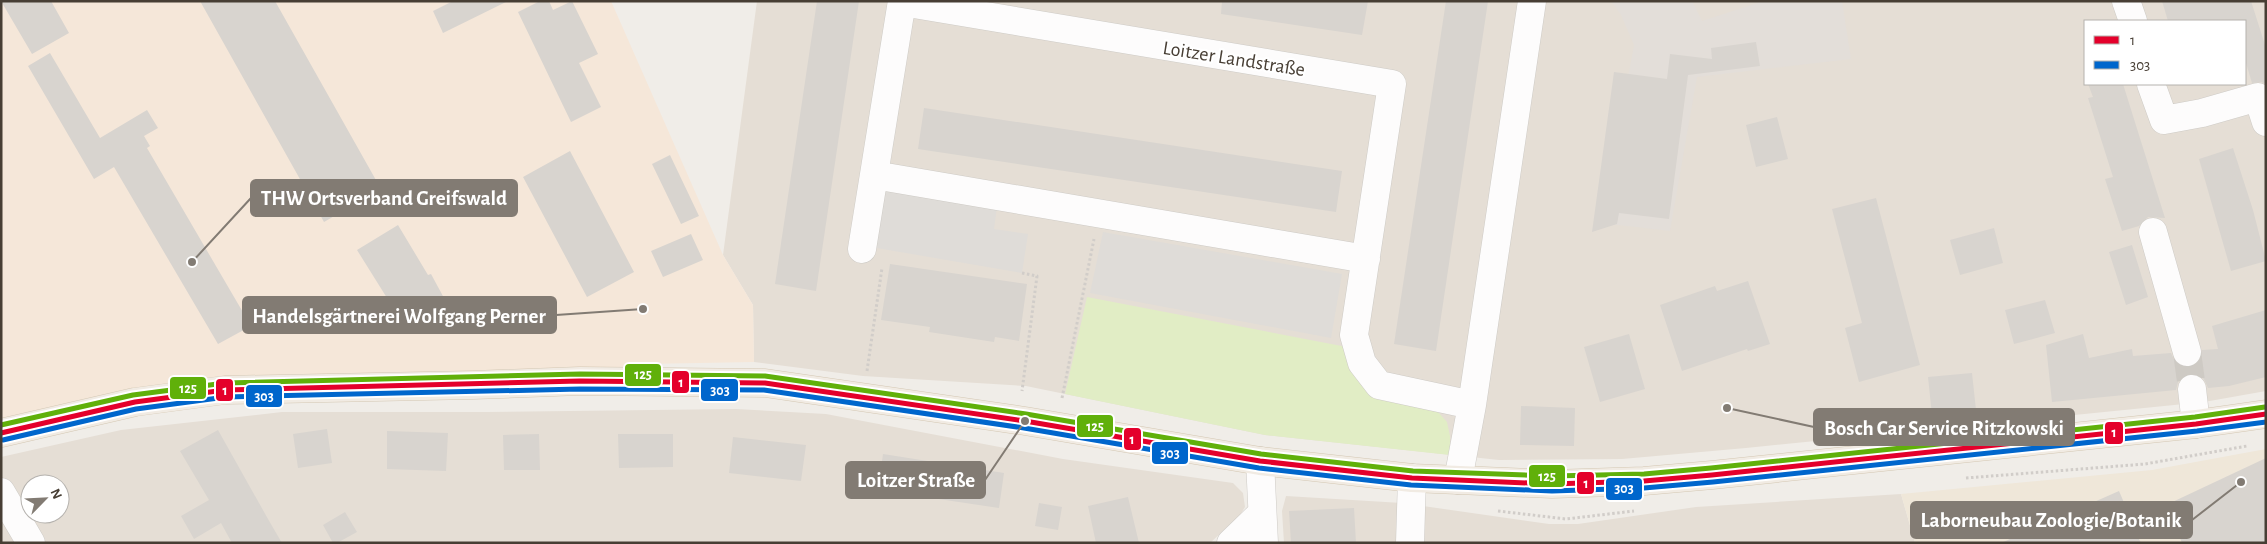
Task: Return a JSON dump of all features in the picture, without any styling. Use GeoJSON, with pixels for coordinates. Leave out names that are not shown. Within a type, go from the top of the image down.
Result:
{"type":"FeatureCollection","features":[{"type":"Feature","properties":{"kind":"main road"},"geometry":{"type":"LineString","coordinates":[[1,433],[135,402],[225,390],[463,386],[580,381],[766,383],[1025,421],[1260,462],[1412,478],[1552,484],[1644,480],[2196,424],[2266,414]]}},
{"type":"Feature","properties":{"kind":"street"},"geometry":{"type":"LineString","coordinates":[[1458,480],[1472,405],[1532,1]]}},
{"type":"Feature","properties":{"kind":"street"},"geometry":{"type":"LineString","coordinates":[[2126,1],[2133,20]]}},
{"type":"Feature","properties":{"kind":"street","name":"Loitzer Landstraße"},"geometry":{"type":"LineString","coordinates":[[872,257],[874,175],[902,2],[1392,84],[1354,335],[1362,363],[1378,385],[1472,405]]}},
{"type":"Feature","properties":{"kind":"street"},"geometry":{"type":"LineString","coordinates":[[2151,85],[2164,120],[2263,105]]}},
{"type":"Feature","properties":{"kind":"street"},"geometry":{"type":"LineString","coordinates":[[874,175],[1366,259]]}},
{"type":"Feature","properties":{"kind":"street"},"geometry":{"type":"LineString","coordinates":[[2153,232],[2187,352]]}},
{"type":"Feature","properties":{"kind":"street"},"geometry":{"type":"LineString","coordinates":[[2192,389],[2196,424]]}},
{"type":"Feature","properties":{"kind":"street"},"geometry":{"type":"LineString","coordinates":[[1260,462],[1261,514],[1264,543]]}},
{"type":"Feature","properties":{"kind":"street"},"geometry":{"type":"LineString","coordinates":[[1410,543],[1412,478]]}},
{"type":"Feature","properties":{"kind":"street"},"geometry":{"type":"LineString","coordinates":[[1,492],[31,543]]}},
{"type":"Feature","properties":{"kind":"street"},"geometry":{"type":"LineString","coordinates":[[1231,543],[1261,514]]}},
{"type":"Feature","properties":{"kind":"path"},"geometry":{"type":"LineString","coordinates":[[1071,400],[1062,398],[1099,213]]}},
{"type":"Feature","properties":{"kind":"path"},"geometry":{"type":"LineString","coordinates":[[866,381],[872,257]]}},
{"type":"Feature","properties":{"kind":"path"},"geometry":{"type":"LineString","coordinates":[[1022,273],[1037,276],[1022,391]]}},
{"type":"Feature","properties":{"kind":"shaded area"},"geometry":{"type":"Polygon","coordinates":[[[1,1],[611,1],[723,255],[753,305],[754,362],[644,364],[614,371],[527,370],[223,376],[134,389],[1,421],[1,1]]]}},
{"type":"Feature","properties":{"kind":"shaded area"},"geometry":{"type":"Polygon","coordinates":[[[757,1],[2266,1],[2266,391],[2204,402],[1746,448],[1622,459],[1499,460],[1265,435],[1026,386],[863,376],[754,362],[753,305],[723,255],[757,1]]]}},
{"type":"Feature","properties":{"kind":"shaded area"},"geometry":{"type":"Polygon","coordinates":[[[1611,1],[1692,1],[1702,21],[1764,1],[1842,1],[1851,59],[1697,77],[1670,231],[1601,223],[1634,45],[1621,15],[1611,1]]]}},
{"type":"Feature","properties":{"kind":"shaded area"},"geometry":{"type":"Polygon","coordinates":[[[881,187],[997,207],[994,229],[1028,234],[1022,273],[871,247],[881,187]]]}},
{"type":"Feature","properties":{"kind":"shaded area"},"geometry":{"type":"Polygon","coordinates":[[[1103,232],[1342,274],[1331,338],[1090,293],[1103,232]]]}},
{"type":"Feature","properties":{"kind":"shaded area"},"geometry":{"type":"Polygon","coordinates":[[[736,409],[826,414],[1063,459],[1233,483],[1243,493],[1245,507],[1240,515],[1210,543],[1,543],[1,457],[121,430],[282,412],[736,409]]]}},
{"type":"Feature","properties":{"kind":"shaded area"},"geometry":{"type":"Polygon","coordinates":[[[2266,449],[2266,543],[1915,543],[1901,494],[2152,470],[2266,449]]]}},
{"type":"Feature","properties":{"kind":"shaded area"},"geometry":{"type":"Polygon","coordinates":[[[1901,494],[1915,543],[1284,543],[1282,511],[1286,496],[1402,503],[1549,524],[1578,524],[1696,507],[1901,494]]]}},
{"type":"Feature","properties":{"kind":"green space"},"geometry":{"type":"Polygon","coordinates":[[[1087,297],[1352,348],[1411,402],[1438,412],[1447,422],[1450,436],[1450,455],[1265,435],[1065,394],[1087,297]]]}},
{"type":"Feature","properties":{"kind":"building"},"geometry":{"type":"Polygon","coordinates":[[[1,1],[51,1],[69,33],[32,54],[1,1]]]}},
{"type":"Feature","properties":{"kind":"building"},"geometry":{"type":"Polygon","coordinates":[[[200,1],[275,1],[381,189],[324,222],[200,1]]]}},
{"type":"Feature","properties":{"kind":"building"},"geometry":{"type":"Polygon","coordinates":[[[453,1],[508,1],[443,33],[433,11],[453,1]]]}},
{"type":"Feature","properties":{"kind":"building"},"geometry":{"type":"Polygon","coordinates":[[[540,1],[549,1],[553,10],[572,1],[598,54],[579,63],[601,107],[571,122],[518,12],[540,1]]]}},
{"type":"Feature","properties":{"kind":"building"},"geometry":{"type":"Polygon","coordinates":[[[817,1],[859,1],[816,291],[775,284],[817,1]]]}},
{"type":"Feature","properties":{"kind":"building"},"geometry":{"type":"Polygon","coordinates":[[[1222,1],[1368,1],[1362,35],[1221,14],[1222,1]]]}},
{"type":"Feature","properties":{"kind":"building"},"geometry":{"type":"Polygon","coordinates":[[[1446,1],[1488,1],[1436,351],[1394,344],[1446,1]]]}},
{"type":"Feature","properties":{"kind":"building"},"geometry":{"type":"Polygon","coordinates":[[[2162,1],[2251,1],[2266,48],[2266,84],[2261,82],[2252,83],[2247,66],[2247,20],[2168,20],[2162,1]]]}},
{"type":"Feature","properties":{"kind":"building"},"geometry":{"type":"Polygon","coordinates":[[[1756,42],[1760,66],[1688,75],[1669,219],[1619,213],[1617,224],[1592,232],[1614,72],[1667,79],[1670,54],[1712,59],[1711,48],[1756,42]]]}},
{"type":"Feature","properties":{"kind":"building"},"geometry":{"type":"Polygon","coordinates":[[[50,53],[100,138],[147,110],[158,128],[144,136],[150,146],[147,148],[251,326],[218,344],[114,167],[94,179],[28,66],[50,53]]]}},
{"type":"Feature","properties":{"kind":"building"},"geometry":{"type":"Polygon","coordinates":[[[2088,85],[2123,85],[2165,218],[2148,217],[2139,226],[2122,231],[2105,179],[2113,177],[2088,98],[2093,97],[2088,85]]]}},
{"type":"Feature","properties":{"kind":"building"},"geometry":{"type":"Polygon","coordinates":[[[924,108],[1342,171],[1336,212],[918,149],[924,108]]]}},
{"type":"Feature","properties":{"kind":"building"},"geometry":{"type":"Polygon","coordinates":[[[1777,117],[1788,159],[1756,167],[1746,125],[1777,117]]]}},
{"type":"Feature","properties":{"kind":"building"},"geometry":{"type":"Polygon","coordinates":[[[2233,148],[2253,210],[2266,261],[2231,271],[2199,159],[2233,148]]]}},
{"type":"Feature","properties":{"kind":"building"},"geometry":{"type":"Polygon","coordinates":[[[570,151],[634,272],[587,297],[523,177],[570,151]]]}},
{"type":"Feature","properties":{"kind":"building"},"geometry":{"type":"Polygon","coordinates":[[[670,155],[699,216],[681,224],[652,164],[670,155]]]}},
{"type":"Feature","properties":{"kind":"building"},"geometry":{"type":"Polygon","coordinates":[[[1876,198],[1920,365],[1859,382],[1845,328],[1862,323],[1832,209],[1876,198]]]}},
{"type":"Feature","properties":{"kind":"building"},"geometry":{"type":"Polygon","coordinates":[[[398,225],[428,275],[431,274],[444,298],[422,310],[420,307],[395,321],[383,300],[387,298],[357,250],[398,225]]]}},
{"type":"Feature","properties":{"kind":"building"},"geometry":{"type":"Polygon","coordinates":[[[1994,228],[2003,263],[1960,275],[1950,240],[1994,228]]]}},
{"type":"Feature","properties":{"kind":"building"},"geometry":{"type":"Polygon","coordinates":[[[691,234],[703,260],[663,277],[651,251],[691,234]]]}},
{"type":"Feature","properties":{"kind":"building"},"geometry":{"type":"Polygon","coordinates":[[[2132,245],[2148,297],[2126,305],[2109,252],[2132,245]]]}},
{"type":"Feature","properties":{"kind":"building"},"geometry":{"type":"Polygon","coordinates":[[[890,264],[1027,284],[1019,341],[995,337],[994,342],[929,332],[930,327],[881,320],[890,264]]]}},
{"type":"Feature","properties":{"kind":"building"},"geometry":{"type":"Polygon","coordinates":[[[1748,281],[1770,344],[1748,351],[1747,349],[1682,371],[1660,305],[1715,286],[1717,291],[1748,281]]]}},
{"type":"Feature","properties":{"kind":"building"},"geometry":{"type":"Polygon","coordinates":[[[2045,300],[2055,333],[2014,344],[2005,310],[2045,300]]]}},
{"type":"Feature","properties":{"kind":"building"},"geometry":{"type":"Polygon","coordinates":[[[2266,310],[2266,377],[2229,386],[2208,388],[2204,379],[2198,375],[2190,374],[2183,376],[2178,382],[2176,390],[2052,402],[2046,345],[2083,334],[2089,358],[2132,349],[2133,356],[2171,353],[2176,364],[2183,367],[2191,367],[2198,362],[2202,350],[2218,349],[2212,326],[2266,310]]]}},
{"type":"Feature","properties":{"kind":"building"},"geometry":{"type":"Polygon","coordinates":[[[1629,334],[1645,389],[1600,402],[1584,347],[1629,334]]]}},
{"type":"Feature","properties":{"kind":"building"},"geometry":{"type":"Polygon","coordinates":[[[1972,373],[1976,410],[1932,415],[1928,377],[1972,373]]]}},
{"type":"Feature","properties":{"kind":"building"},"geometry":{"type":"Polygon","coordinates":[[[1521,406],[1575,408],[1574,446],[1520,445],[1521,406]]]}},
{"type":"Feature","properties":{"kind":"building"},"geometry":{"type":"Polygon","coordinates":[[[327,429],[332,463],[298,468],[293,434],[327,429]]]}},
{"type":"Feature","properties":{"kind":"building"},"geometry":{"type":"Polygon","coordinates":[[[218,430],[282,543],[232,543],[221,523],[194,539],[181,516],[209,500],[180,451],[218,430]]]}},
{"type":"Feature","properties":{"kind":"building"},"geometry":{"type":"Polygon","coordinates":[[[387,431],[448,433],[446,471],[387,469],[387,431]]]}},
{"type":"Feature","properties":{"kind":"building"},"geometry":{"type":"Polygon","coordinates":[[[539,434],[540,470],[504,470],[503,435],[539,434]]]}},
{"type":"Feature","properties":{"kind":"building"},"geometry":{"type":"Polygon","coordinates":[[[618,434],[673,434],[673,467],[619,468],[618,434]]]}},
{"type":"Feature","properties":{"kind":"building"},"geometry":{"type":"Polygon","coordinates":[[[733,437],[806,445],[801,481],[729,473],[733,437]]]}},
{"type":"Feature","properties":{"kind":"building"},"geometry":{"type":"Polygon","coordinates":[[[883,454],[1004,473],[999,508],[878,490],[883,454]]]}},
{"type":"Feature","properties":{"kind":"building"},"geometry":{"type":"Polygon","coordinates":[[[2266,458],[2266,543],[2182,543],[2174,524],[2139,539],[2141,543],[2001,543],[2119,491],[2132,521],[2266,458]]]}},
{"type":"Feature","properties":{"kind":"building"},"geometry":{"type":"Polygon","coordinates":[[[1128,497],[1139,543],[1096,543],[1088,506],[1128,497]]]}},
{"type":"Feature","properties":{"kind":"building"},"geometry":{"type":"Polygon","coordinates":[[[1039,503],[1062,507],[1058,530],[1035,526],[1039,503]]]}},
{"type":"Feature","properties":{"kind":"building"},"geometry":{"type":"Polygon","coordinates":[[[1354,508],[1356,543],[1291,543],[1289,511],[1354,508]]]}},
{"type":"Feature","properties":{"kind":"building"},"geometry":{"type":"Polygon","coordinates":[[[345,512],[357,532],[337,543],[333,543],[323,525],[345,512]]]}},
{"type":"Feature","properties":{"kind":"tunnel"},"geometry":{"type":"LineString","coordinates":[[2187,352],[2192,389]]}},
{"type":"Feature","properties":{"kind":"transit line","name":"125"},"geometry":{"type":"LineString","coordinates":[[1,425],[133,395],[225,383],[580,374],[765,376],[1026,414],[1261,454],[1413,471],[1552,476],[1644,474],[1711,468],[2195,417],[2265,407]]}},
{"type":"Feature","properties":{"kind":"transit line","name":"1"},"geometry":{"type":"LineString","coordinates":[[1,433],[135,402],[225,390],[580,381],[765,383],[1025,421],[1260,461],[1412,478],[1552,484],[1644,481],[1712,475],[2196,424],[2266,414]]}},
{"type":"Feature","properties":{"kind":"transit line","name":"303"},"geometry":{"type":"LineString","coordinates":[[3,440],[136,409],[226,397],[580,389],[764,390],[1024,428],[1259,468],[1411,485],[1552,491],[1644,488],[1713,482],[2197,431],[2266,422]]}},
{"type":"Feature","properties":{"kind":"place","name":"THW Ortsverband Greifswald"},"geometry":{"type":"Point","coordinates":[192,262]}},
{"type":"Feature","properties":{"kind":"place","name":"Handelsgärtnerei Wolfgang Perner"},"geometry":{"type":"Point","coordinates":[643,309]}},
{"type":"Feature","properties":{"kind":"place","name":"Bosch Car Service Ritzkowski"},"geometry":{"type":"Point","coordinates":[1727,408]}},
{"type":"Feature","properties":{"kind":"place","name":"Loitzer Straße"},"geometry":{"type":"Point","coordinates":[1025,421]}},
{"type":"Feature","properties":{"kind":"place","name":"Laborneubau Zoologie/Botanik"},"geometry":{"type":"Point","coordinates":[2241,482]}}]}
